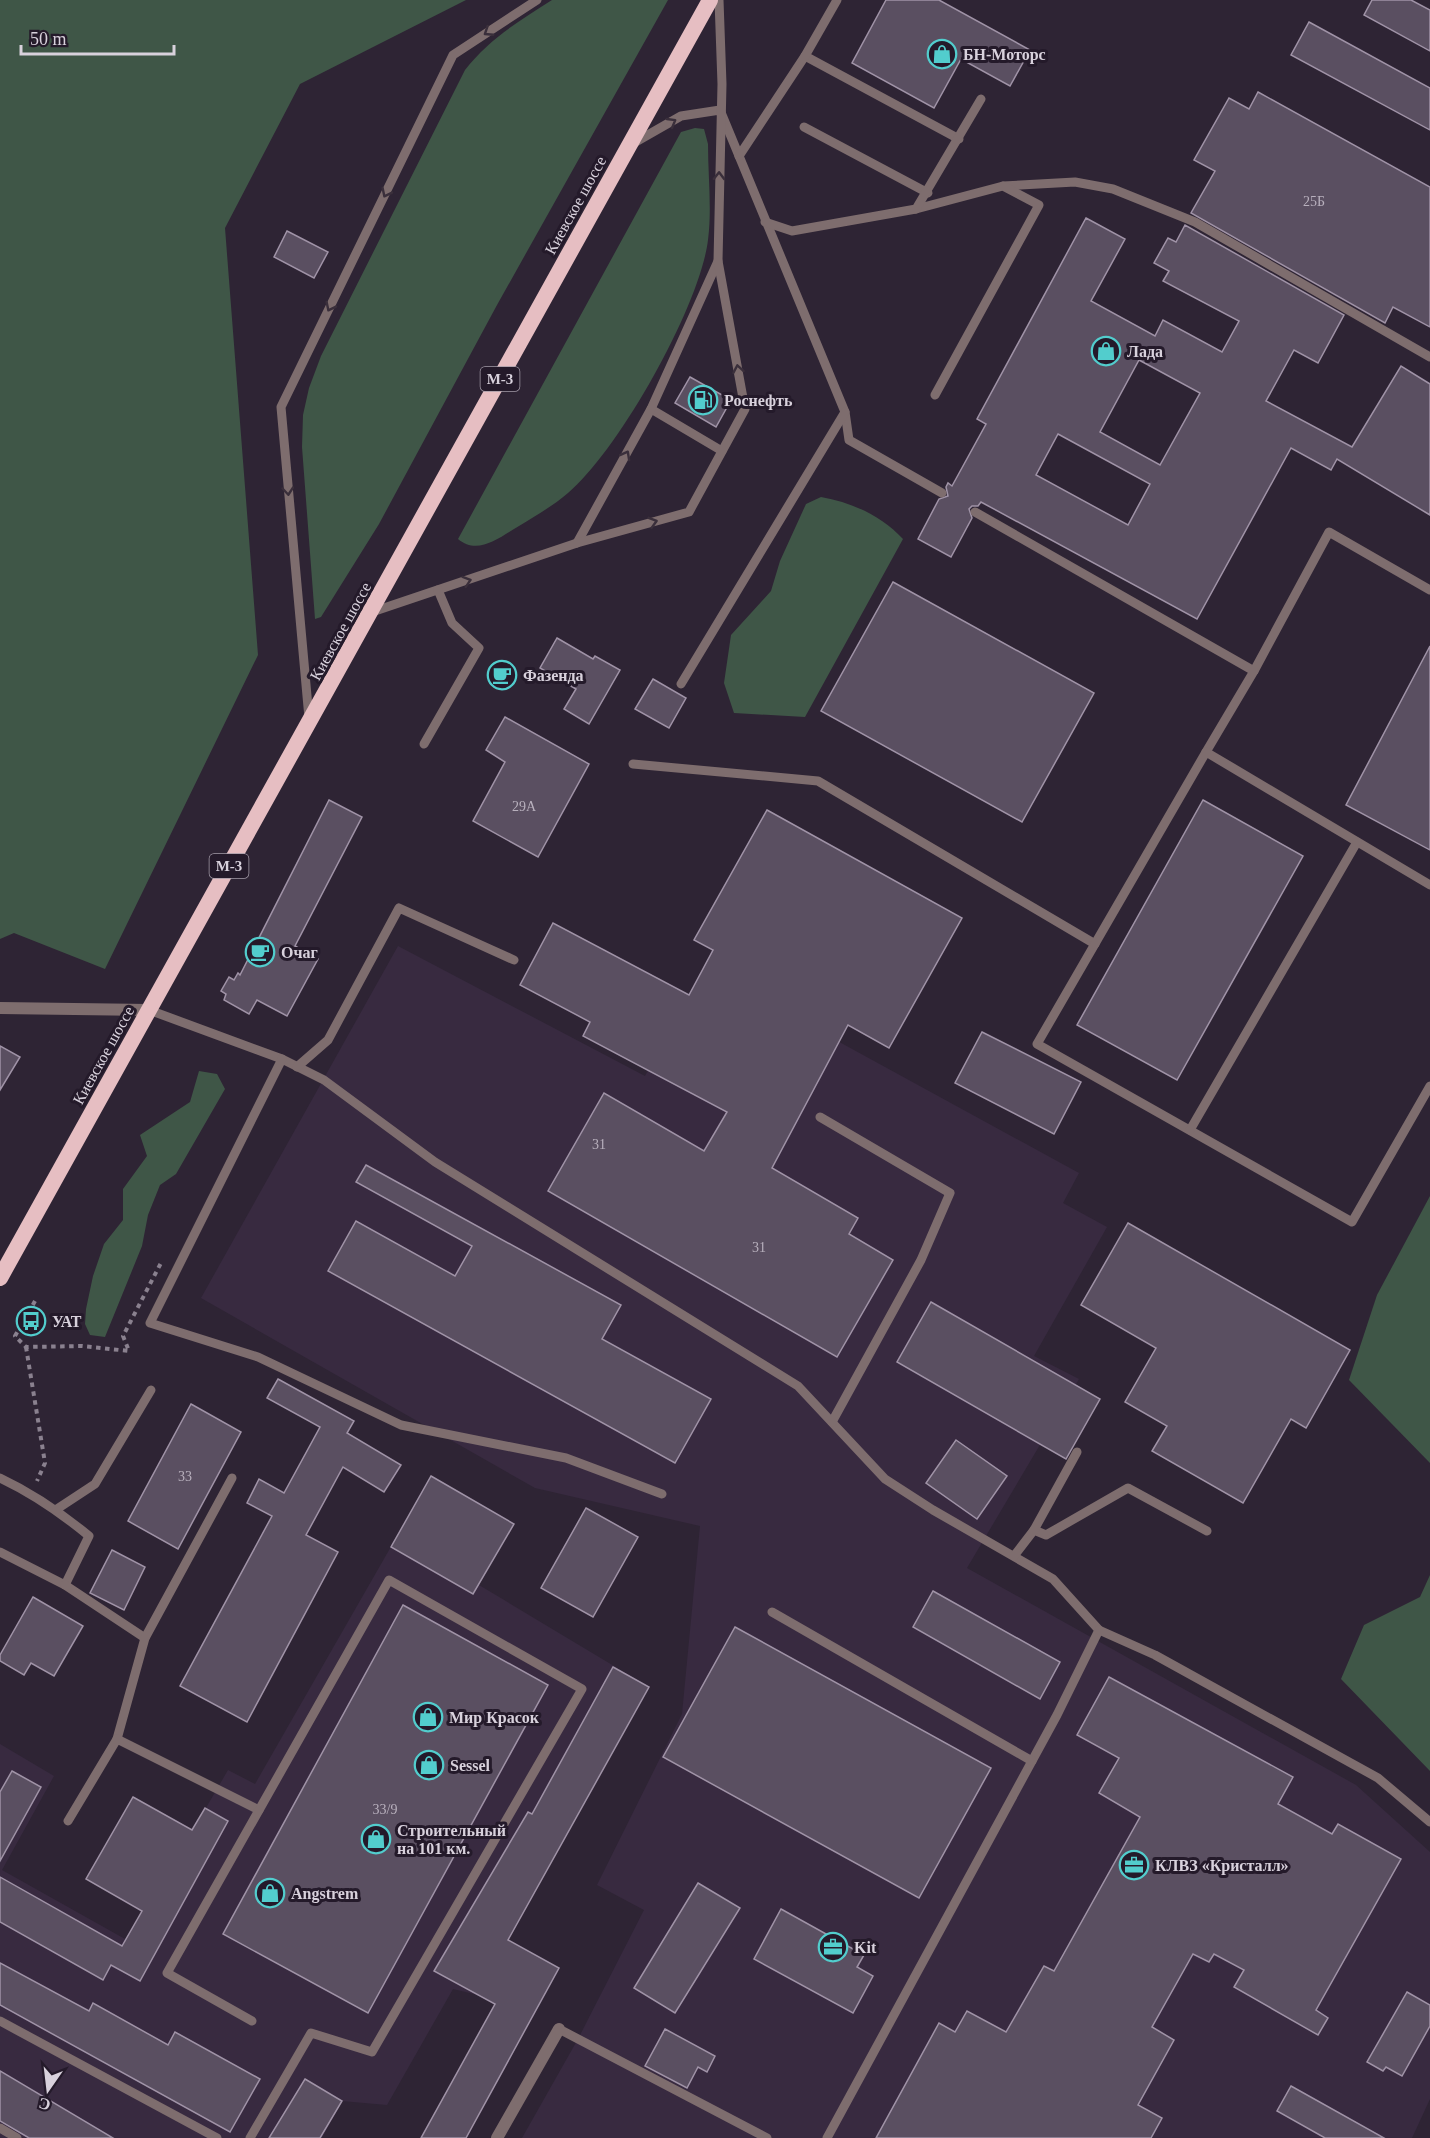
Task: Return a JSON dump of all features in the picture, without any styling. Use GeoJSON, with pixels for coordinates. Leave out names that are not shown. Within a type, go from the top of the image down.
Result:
{"type":"FeatureCollection","features":[{"type":"Feature","properties":{"kind":"highway","name":"Киевское шоссе"},"geometry":{"type":"LineString","coordinates":[[0,1278],[710,0]]}},
{"type":"Feature","properties":{"kind":"street"},"geometry":{"type":"LineString","coordinates":[[0,1008],[149,1010]]}},
{"type":"Feature","properties":{"kind":"street"},"geometry":{"type":"LineString","coordinates":[[497,2138],[559,2029]]}},
{"type":"Feature","properties":{"kind":"lane"},"geometry":{"type":"LineString","coordinates":[[310,722],[281,407],[453,55],[537,0]]}},
{"type":"Feature","properties":{"kind":"lane"},"geometry":{"type":"LineString","coordinates":[[372,612],[577,543],[689,512],[745,409],[718,261],[720,110],[718,0]]}},
{"type":"Feature","properties":{"kind":"lane"},"geometry":{"type":"LineString","coordinates":[[738,156],[805,56],[837,0]]}},
{"type":"Feature","properties":{"kind":"lane"},"geometry":{"type":"LineString","coordinates":[[805,56],[958,139]]}},
{"type":"Feature","properties":{"kind":"lane"},"geometry":{"type":"LineString","coordinates":[[916,210],[981,99]]}},
{"type":"Feature","properties":{"kind":"lane"},"geometry":{"type":"LineString","coordinates":[[628,147],[681,116],[720,110]]}},
{"type":"Feature","properties":{"kind":"lane"},"geometry":{"type":"LineString","coordinates":[[720,110],[845,412],[849,440],[942,493]]}},
{"type":"Feature","properties":{"kind":"lane"},"geometry":{"type":"LineString","coordinates":[[804,127],[928,193]]}},
{"type":"Feature","properties":{"kind":"lane"},"geometry":{"type":"LineString","coordinates":[[765,222],[792,231],[916,210],[1003,186],[1075,182],[1113,189],[1195,222],[1430,357]]}},
{"type":"Feature","properties":{"kind":"lane"},"geometry":{"type":"LineString","coordinates":[[935,396],[1039,205],[1003,186]]}},
{"type":"Feature","properties":{"kind":"lane"},"geometry":{"type":"LineString","coordinates":[[577,543],[651,409],[718,261]]}},
{"type":"Feature","properties":{"kind":"lane"},"geometry":{"type":"LineString","coordinates":[[651,409],[722,451]]}},
{"type":"Feature","properties":{"kind":"lane"},"geometry":{"type":"LineString","coordinates":[[681,684],[845,412]]}},
{"type":"Feature","properties":{"kind":"lane"},"geometry":{"type":"LineString","coordinates":[[975,512],[1254,671]]}},
{"type":"Feature","properties":{"kind":"lane"},"geometry":{"type":"LineString","coordinates":[[1430,590],[1329,532],[1254,671],[1037,1044],[1352,1222],[1430,1086]]}},
{"type":"Feature","properties":{"kind":"lane"},"geometry":{"type":"LineString","coordinates":[[424,744],[479,648],[452,623],[438,590]]}},
{"type":"Feature","properties":{"kind":"lane"},"geometry":{"type":"LineString","coordinates":[[1206,752],[1430,885]]}},
{"type":"Feature","properties":{"kind":"lane"},"geometry":{"type":"LineString","coordinates":[[633,764],[818,781],[1095,944]]}},
{"type":"Feature","properties":{"kind":"lane"},"geometry":{"type":"LineString","coordinates":[[1190,1131],[1357,842]]}},
{"type":"Feature","properties":{"kind":"lane"},"geometry":{"type":"LineString","coordinates":[[297,1067],[328,1040],[399,908],[514,960]]}},
{"type":"Feature","properties":{"kind":"lane"},"geometry":{"type":"LineString","coordinates":[[149,1010],[282,1059],[324,1080],[435,1162],[798,1386],[885,1479],[933,1510],[1053,1579],[1099,1630],[1155,1655],[1378,1778],[1430,1822]]}},
{"type":"Feature","properties":{"kind":"lane"},"geometry":{"type":"LineString","coordinates":[[282,1059],[150,1323],[258,1358],[401,1425],[566,1458],[662,1494]]}},
{"type":"Feature","properties":{"kind":"lane"},"geometry":{"type":"LineString","coordinates":[[820,1117],[950,1192],[921,1260],[832,1422]]}},
{"type":"Feature","properties":{"kind":"lane"},"geometry":{"type":"LineString","coordinates":[[57,1509],[95,1484],[151,1390]]}},
{"type":"Feature","properties":{"kind":"lane"},"geometry":{"type":"LineString","coordinates":[[1014,1556],[1034,1530],[1077,1452]]}},
{"type":"Feature","properties":{"kind":"lane"},"geometry":{"type":"LineString","coordinates":[[0,1478],[32,1492],[57,1509],[89,1536],[65,1585]]}},
{"type":"Feature","properties":{"kind":"lane"},"geometry":{"type":"LineString","coordinates":[[68,1821],[117,1739],[145,1638],[232,1478]]}},
{"type":"Feature","properties":{"kind":"lane"},"geometry":{"type":"LineString","coordinates":[[1034,1530],[1046,1535],[1128,1488],[1207,1531]]}},
{"type":"Feature","properties":{"kind":"lane"},"geometry":{"type":"LineString","coordinates":[[0,1552],[65,1585],[145,1638]]}},
{"type":"Feature","properties":{"kind":"lane"},"geometry":{"type":"LineString","coordinates":[[250,2138],[311,2033],[372,2052],[582,1689],[389,1580],[167,1973],[252,2020]]}},
{"type":"Feature","properties":{"kind":"lane"},"geometry":{"type":"LineString","coordinates":[[772,1612],[1032,1761]]}},
{"type":"Feature","properties":{"kind":"lane"},"geometry":{"type":"LineString","coordinates":[[827,2138],[1032,1761],[1099,1630]]}},
{"type":"Feature","properties":{"kind":"lane"},"geometry":{"type":"LineString","coordinates":[[117,1739],[259,1810]]}},
{"type":"Feature","properties":{"kind":"lane"},"geometry":{"type":"LineString","coordinates":[[0,2021],[217,2138]]}},
{"type":"Feature","properties":{"kind":"lane"},"geometry":{"type":"LineString","coordinates":[[559,2029],[764,2137]]}},
{"type":"Feature","properties":{"kind":"lane"},"geometry":{"type":"LineString","coordinates":[[0,2128],[16,2138]]}},
{"type":"Feature","properties":{"kind":"path"},"geometry":{"type":"LineString","coordinates":[[26,1347],[82,1346],[129,1351],[123,1336],[165,1256]]}},
{"type":"Feature","properties":{"kind":"path"},"geometry":{"type":"LineString","coordinates":[[32,1492],[45,1463],[26,1347],[15,1336],[35,1301]]}},
{"type":"Feature","properties":{"kind":"shaded area"},"geometry":{"type":"Polygon","coordinates":[[[398,946],[645,1076],[704,968],[1079,1173],[1063,1203],[1107,1227],[1034,1356],[1079,1379],[967,1568],[1356,1785],[1430,1852],[1430,2099],[1412,2138],[522,2138],[578,2039],[644,1910],[597,1885],[682,1714],[700,1526],[535,1488],[201,1298],[398,946]]]}},
{"type":"Feature","properties":{"kind":"shaded area","name":"Строительный на 101 км."},"geometry":{"type":"Polygon","coordinates":[[[412,1510],[494,1558],[479,1585],[649,1687],[478,1995],[453,1989],[387,2105],[342,2101],[322,2138],[0,2138],[0,1744],[54,1776],[2,1870],[125,1939],[150,1904],[228,1770],[255,1784],[412,1510]]]}},
{"type":"Feature","properties":{"kind":"green space"},"geometry":{"type":"Polygon","coordinates":[[[0,0],[466,0],[300,84],[225,228],[258,655],[105,969],[14,933],[0,939],[0,0]]]}},
{"type":"Feature","properties":{"kind":"green space"},"geometry":{"type":"Polygon","coordinates":[[[552,0],[668,0],[497,305],[379,524],[321,617],[315,619],[302,447],[303,415],[309,388],[321,356],[465,70],[494,40],[552,0]]]}},
{"type":"Feature","properties":{"kind":"green space"},"geometry":{"type":"Polygon","coordinates":[[[695,128],[704,129],[708,144],[710,204],[708,240],[702,268],[690,301],[654,375],[610,445],[568,493],[544,511],[489,543],[473,546],[466,544],[458,539],[681,132],[695,128]]]}},
{"type":"Feature","properties":{"kind":"green space"},"geometry":{"type":"Polygon","coordinates":[[[821,497],[844,502],[865,511],[886,523],[903,539],[805,717],[734,713],[724,683],[731,635],[771,591],[780,561],[806,504],[821,497]]]}},
{"type":"Feature","properties":{"kind":"green space"},"geometry":{"type":"Polygon","coordinates":[[[199,1071],[217,1074],[225,1089],[176,1174],[160,1185],[148,1215],[142,1246],[105,1337],[90,1335],[85,1324],[93,1276],[104,1244],[123,1220],[123,1189],[147,1156],[140,1135],[190,1102],[199,1071]]]}},
{"type":"Feature","properties":{"kind":"green space"},"geometry":{"type":"Polygon","coordinates":[[[1430,1196],[1430,1463],[1349,1380],[1377,1295],[1430,1196]]]}},
{"type":"Feature","properties":{"kind":"green space"},"geometry":{"type":"Polygon","coordinates":[[[1430,1575],[1430,1771],[1341,1679],[1364,1625],[1420,1597],[1430,1575]]]}},
{"type":"Feature","properties":{"kind":"building","name":"БН-Моторс"},"geometry":{"type":"Polygon","coordinates":[[[886,0],[939,0],[1030,50],[1010,86],[961,59],[934,108],[852,63],[886,0]]]}},
{"type":"Feature","properties":{"kind":"building"},"geometry":{"type":"Polygon","coordinates":[[[1372,0],[1411,0],[1430,10],[1430,51],[1364,15],[1372,0]]]}},
{"type":"Feature","properties":{"kind":"building"},"geometry":{"type":"Polygon","coordinates":[[[1309,22],[1430,88],[1430,130],[1291,55],[1309,22]]]}},
{"type":"Feature","properties":{"kind":"building"},"geometry":{"type":"Polygon","coordinates":[[[1258,92],[1430,187],[1430,327],[1393,307],[1385,323],[1191,213],[1215,171],[1194,160],[1229,98],[1249,109],[1258,92]]]}},
{"type":"Feature","properties":{"kind":"building"},"geometry":{"type":"Polygon","coordinates":[[[1086,218],[1125,239],[1091,301],[1155,336],[1163,320],[1222,352],[1239,321],[1163,281],[1169,271],[1154,263],[1168,238],[1176,242],[1185,225],[1344,315],[1318,363],[1294,350],[1266,401],[1352,447],[1401,366],[1430,384],[1430,515],[1337,459],[1331,470],[1291,448],[1197,619],[981,502],[978,506],[972,506],[969,509],[972,518],[951,557],[918,539],[939,499],[948,496],[946,487],[948,483],[952,486],[986,424],[977,419],[1086,218]],[[1139,360],[1100,432],[1160,465],[1200,393],[1139,360]],[[1058,434],[1036,475],[1128,525],[1150,484],[1058,434]]]}},
{"type":"Feature","properties":{"kind":"building"},"geometry":{"type":"Polygon","coordinates":[[[287,231],[328,252],[314,278],[274,257],[287,231]]]}},
{"type":"Feature","properties":{"kind":"building"},"geometry":{"type":"Polygon","coordinates":[[[690,377],[731,400],[716,427],[675,403],[690,377]]]}},
{"type":"Feature","properties":{"kind":"building"},"geometry":{"type":"Polygon","coordinates":[[[893,582],[1094,693],[1022,822],[821,711],[893,582]]]}},
{"type":"Feature","properties":{"kind":"building"},"geometry":{"type":"Polygon","coordinates":[[[557,638],[593,659],[595,656],[620,670],[589,724],[564,709],[576,689],[540,668],[557,638]]]}},
{"type":"Feature","properties":{"kind":"building"},"geometry":{"type":"Polygon","coordinates":[[[1430,646],[1430,850],[1346,805],[1430,646]]]}},
{"type":"Feature","properties":{"kind":"building"},"geometry":{"type":"Polygon","coordinates":[[[653,679],[686,698],[669,728],[635,709],[653,679]]]}},
{"type":"Feature","properties":{"kind":"building"},"geometry":{"type":"Polygon","coordinates":[[[505,717],[589,764],[538,857],[473,821],[505,762],[486,750],[505,717]]]}},
{"type":"Feature","properties":{"kind":"building"},"geometry":{"type":"Polygon","coordinates":[[[329,800],[362,817],[295,946],[318,959],[287,1016],[257,1000],[249,1014],[224,1000],[226,994],[221,991],[229,977],[234,980],[238,973],[240,975],[329,800]]]}},
{"type":"Feature","properties":{"kind":"building"},"geometry":{"type":"Polygon","coordinates":[[[1203,800],[1303,856],[1177,1080],[1077,1025],[1203,800]]]}},
{"type":"Feature","properties":{"kind":"building"},"geometry":{"type":"Polygon","coordinates":[[[767,810],[962,918],[889,1048],[848,1025],[772,1168],[858,1218],[849,1234],[893,1260],[837,1357],[548,1191],[604,1093],[704,1151],[727,1112],[583,1036],[590,1022],[520,985],[553,923],[689,995],[713,950],[694,940],[767,810]]]}},
{"type":"Feature","properties":{"kind":"building"},"geometry":{"type":"Polygon","coordinates":[[[982,1032],[1081,1082],[1054,1134],[955,1083],[982,1032]]]}},
{"type":"Feature","properties":{"kind":"building"},"geometry":{"type":"Polygon","coordinates":[[[0,1046],[20,1057],[0,1090],[0,1046]]]}},
{"type":"Feature","properties":{"kind":"building"},"geometry":{"type":"Polygon","coordinates":[[[366,1165],[621,1305],[602,1339],[711,1399],[675,1463],[328,1271],[356,1221],[455,1276],[472,1246],[356,1182],[366,1165]]]}},
{"type":"Feature","properties":{"kind":"building"},"geometry":{"type":"Polygon","coordinates":[[[1128,1223],[1350,1350],[1306,1428],[1291,1419],[1243,1503],[1152,1451],[1167,1426],[1125,1402],[1156,1348],[1081,1305],[1128,1223]]]}},
{"type":"Feature","properties":{"kind":"building"},"geometry":{"type":"Polygon","coordinates":[[[931,1302],[1100,1399],[1066,1459],[897,1362],[931,1302]]]}},
{"type":"Feature","properties":{"kind":"building"},"geometry":{"type":"Polygon","coordinates":[[[278,1379],[354,1421],[347,1433],[401,1465],[384,1492],[343,1467],[306,1535],[338,1552],[247,1722],[180,1686],[272,1516],[247,1503],[259,1479],[284,1493],[320,1427],[267,1398],[278,1379]]]}},
{"type":"Feature","properties":{"kind":"building"},"geometry":{"type":"Polygon","coordinates":[[[191,1404],[241,1432],[178,1549],[128,1521],[191,1404]]]}},
{"type":"Feature","properties":{"kind":"building"},"geometry":{"type":"Polygon","coordinates":[[[956,1440],[1007,1476],[977,1519],[926,1483],[956,1440]]]}},
{"type":"Feature","properties":{"kind":"building"},"geometry":{"type":"Polygon","coordinates":[[[431,1476],[514,1524],[473,1594],[391,1547],[431,1476]]]}},
{"type":"Feature","properties":{"kind":"building"},"geometry":{"type":"Polygon","coordinates":[[[586,1508],[638,1537],[593,1617],[541,1588],[586,1508]]]}},
{"type":"Feature","properties":{"kind":"building"},"geometry":{"type":"Polygon","coordinates":[[[112,1550],[145,1567],[124,1610],[90,1593],[112,1550]]]}},
{"type":"Feature","properties":{"kind":"building"},"geometry":{"type":"Polygon","coordinates":[[[933,1591],[1060,1662],[1040,1699],[913,1627],[933,1591]]]}},
{"type":"Feature","properties":{"kind":"building"},"geometry":{"type":"Polygon","coordinates":[[[33,1597],[83,1626],[54,1676],[31,1663],[24,1675],[0,1661],[0,1655],[33,1597]]]}},
{"type":"Feature","properties":{"kind":"building"},"geometry":{"type":"Polygon","coordinates":[[[403,1605],[548,1685],[368,2013],[223,1934],[403,1605]]]}},
{"type":"Feature","properties":{"kind":"building"},"geometry":{"type":"Polygon","coordinates":[[[735,1627],[991,1768],[919,1898],[663,1757],[735,1627]]]}},
{"type":"Feature","properties":{"kind":"building"},"geometry":{"type":"Polygon","coordinates":[[[613,1667],[649,1687],[508,1940],[559,1968],[466,2138],[421,2138],[495,2004],[434,1971],[528,1812],[532,1814],[613,1667]]]}},
{"type":"Feature","properties":{"kind":"building"},"geometry":{"type":"Polygon","coordinates":[[[1109,1677],[1293,1777],[1278,1804],[1332,1834],[1338,1824],[1401,1859],[1316,2010],[1328,2018],[1318,2035],[1234,1987],[1244,1970],[1214,1954],[1209,1962],[1193,1954],[1152,2027],[1174,2040],[1138,2105],[1162,2118],[1151,2138],[876,2138],[939,2023],[955,2032],[967,2011],[1006,2032],[1044,1966],[1054,1971],[1140,1817],[1099,1793],[1119,1758],[1077,1735],[1109,1677]]]}},
{"type":"Feature","properties":{"kind":"building"},"geometry":{"type":"Polygon","coordinates":[[[12,1771],[41,1787],[0,1861],[0,1792],[12,1771]]]}},
{"type":"Feature","properties":{"kind":"building"},"geometry":{"type":"Polygon","coordinates":[[[133,1797],[192,1830],[205,1808],[228,1821],[140,1981],[111,1965],[103,1980],[0,1922],[0,1877],[122,1946],[142,1911],[86,1879],[133,1797]]]}},
{"type":"Feature","properties":{"kind":"building"},"geometry":{"type":"Polygon","coordinates":[[[698,1883],[740,1908],[675,2013],[634,1988],[698,1883]]]}},
{"type":"Feature","properties":{"kind":"building"},"geometry":{"type":"Polygon","coordinates":[[[781,1909],[864,1955],[857,1967],[873,1976],[853,2013],[754,1959],[781,1909]]]}},
{"type":"Feature","properties":{"kind":"building"},"geometry":{"type":"Polygon","coordinates":[[[0,1963],[89,2011],[93,2003],[168,2045],[175,2032],[260,2079],[230,2132],[0,2005],[0,1963]]]}},
{"type":"Feature","properties":{"kind":"building"},"geometry":{"type":"Polygon","coordinates":[[[1407,1992],[1430,2005],[1430,2026],[1402,2076],[1386,2067],[1383,2071],[1367,2062],[1407,1992]]]}},
{"type":"Feature","properties":{"kind":"building"},"geometry":{"type":"Polygon","coordinates":[[[665,2029],[715,2056],[707,2072],[698,2067],[687,2088],[645,2066],[665,2029]]]}},
{"type":"Feature","properties":{"kind":"building"},"geometry":{"type":"Polygon","coordinates":[[[0,2071],[113,2138],[29,2138],[0,2121],[0,2071]]]}},
{"type":"Feature","properties":{"kind":"building"},"geometry":{"type":"Polygon","coordinates":[[[305,2079],[342,2101],[320,2138],[269,2138],[305,2079]]]}},
{"type":"Feature","properties":{"kind":"building"},"geometry":{"type":"Polygon","coordinates":[[[1291,2086],[1384,2138],[1325,2138],[1277,2111],[1291,2086]]]}},
{"type":"Feature","properties":{"kind":"place","name":"БН-Моторс"},"geometry":{"type":"Point","coordinates":[942,54]}},
{"type":"Feature","properties":{"kind":"place","name":"Лада"},"geometry":{"type":"Point","coordinates":[1106,351]}},
{"type":"Feature","properties":{"kind":"place","name":"Роснефть"},"geometry":{"type":"Point","coordinates":[703,400]}},
{"type":"Feature","properties":{"kind":"place","name":"Фазенда"},"geometry":{"type":"Point","coordinates":[502,675]}},
{"type":"Feature","properties":{"kind":"place","name":"Очаг"},"geometry":{"type":"Point","coordinates":[260,952]}},
{"type":"Feature","properties":{"kind":"place","name":"УАТ"},"geometry":{"type":"Point","coordinates":[31,1321]}},
{"type":"Feature","properties":{"kind":"place","name":"Мир Красок"},"geometry":{"type":"Point","coordinates":[428,1717]}},
{"type":"Feature","properties":{"kind":"place","name":"Sessel"},"geometry":{"type":"Point","coordinates":[429,1765]}},
{"type":"Feature","properties":{"kind":"place","name":"Строительный на 101 км."},"geometry":{"type":"Point","coordinates":[376,1839]}},
{"type":"Feature","properties":{"kind":"place","name":"КЛВЗ «Кристалл»"},"geometry":{"type":"Point","coordinates":[1134,1865]}},
{"type":"Feature","properties":{"kind":"place","name":"Angstrem"},"geometry":{"type":"Point","coordinates":[270,1893]}},
{"type":"Feature","properties":{"kind":"place","name":"Kit"},"geometry":{"type":"Point","coordinates":[833,1947]}}]}
